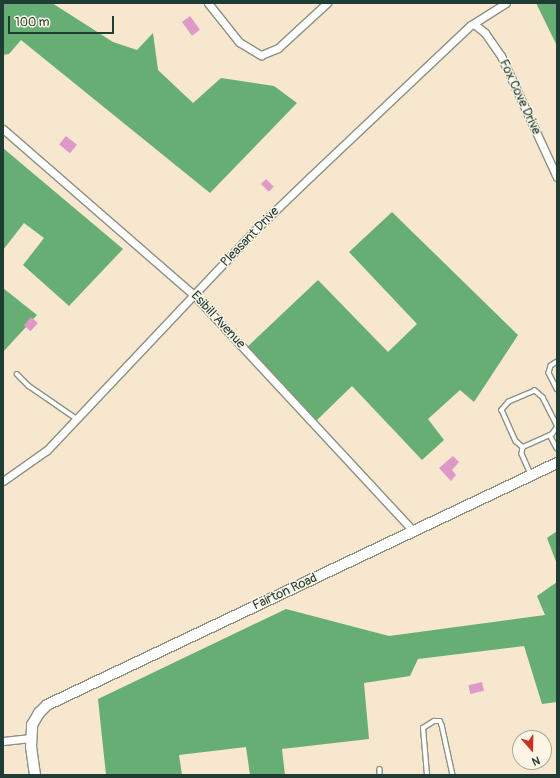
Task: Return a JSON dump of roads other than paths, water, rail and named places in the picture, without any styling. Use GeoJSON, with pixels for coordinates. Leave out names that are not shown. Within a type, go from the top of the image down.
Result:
{"type":"FeatureCollection","features":[{"type":"Feature","properties":{"kind":"main road","name":"Fairton Road"},"geometry":{"type":"LineString","coordinates":[[35,775],[31,738],[35,719],[47,705],[557,463]]}},
{"type":"Feature","properties":{"kind":"street"},"geometry":{"type":"LineString","coordinates":[[208,3],[239,42],[261,56],[278,48],[327,3]]}},
{"type":"Feature","properties":{"kind":"street","name":"Pleasant Drive"},"geometry":{"type":"LineString","coordinates":[[3,481],[47,450],[194,294],[310,177],[474,24],[506,3]]}},
{"type":"Feature","properties":{"kind":"street","name":"Fox Cove Drive"},"geometry":{"type":"LineString","coordinates":[[474,24],[488,37],[501,56],[557,177]]}},
{"type":"Feature","properties":{"kind":"street","name":"Esibill Avenue"},"geometry":{"type":"LineString","coordinates":[[3,130],[194,294],[413,531]]}},
{"type":"Feature","properties":{"kind":"street"},"geometry":{"type":"LineString","coordinates":[[3,741],[31,738]]}},
{"type":"Feature","properties":{"kind":"lane"},"geometry":{"type":"LineString","coordinates":[[557,362],[551,366],[549,373],[557,389]]}},
{"type":"Feature","properties":{"kind":"lane"},"geometry":{"type":"LineString","coordinates":[[17,374],[28,386],[77,419]]}},
{"type":"Feature","properties":{"kind":"lane"},"geometry":{"type":"LineString","coordinates":[[523,447],[550,435],[557,427],[543,398],[535,391],[509,402],[502,410],[516,441],[523,447],[524,459],[532,475]]}},
{"type":"Feature","properties":{"kind":"lane"},"geometry":{"type":"LineString","coordinates":[[550,435],[557,448]]}},
{"type":"Feature","properties":{"kind":"lane"},"geometry":{"type":"LineString","coordinates":[[427,775],[423,728],[434,721],[440,721],[442,725],[453,775]]}},
{"type":"Feature","properties":{"kind":"lane"},"geometry":{"type":"LineString","coordinates":[[380,769],[380,775]]}}]}
